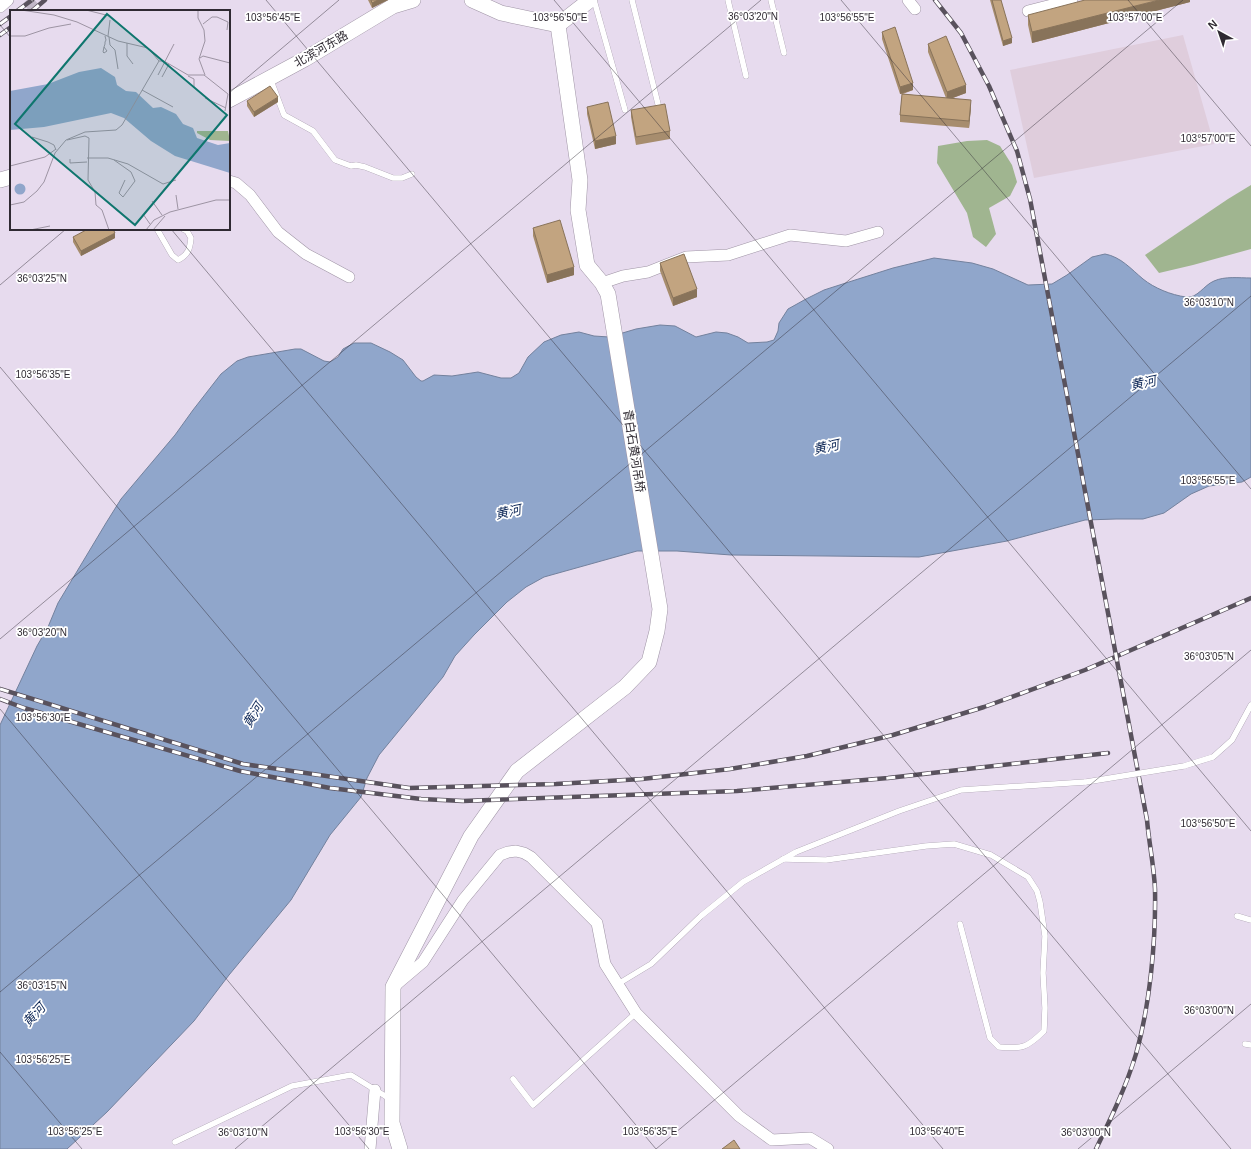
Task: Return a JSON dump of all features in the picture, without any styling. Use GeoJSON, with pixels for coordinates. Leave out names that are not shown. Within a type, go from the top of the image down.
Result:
{"type":"FeatureCollection","features":[{"type":"Feature","properties":{"kind":"street"},"geometry":{"type":"LineString","coordinates":[[0,7],[8,0]]}},
{"type":"Feature","properties":{"kind":"street","name":"北滨河东路"},"geometry":{"type":"LineString","coordinates":[[230,99],[305,59],[393,6],[413,0]]}},
{"type":"Feature","properties":{"kind":"street"},"geometry":{"type":"LineString","coordinates":[[472,0],[501,13],[558,25],[590,0]]}},
{"type":"Feature","properties":{"kind":"street"},"geometry":{"type":"LineString","coordinates":[[1028,11],[1072,0]]}},
{"type":"Feature","properties":{"kind":"street"},"geometry":{"type":"LineString","coordinates":[[558,25],[580,180],[578,210],[587,265],[605,288],[623,276],[648,272],[686,257],[728,255],[790,235],[846,241],[878,232]]}},
{"type":"Feature","properties":{"kind":"street"},"geometry":{"type":"LineString","coordinates":[[0,180],[10,177]]}},
{"type":"Feature","properties":{"kind":"street"},"geometry":{"type":"LineString","coordinates":[[230,181],[236,183],[250,194],[278,232],[289,241],[306,254],[349,277]]}},
{"type":"Feature","properties":{"kind":"street","name":"青白石黄河吊桥"},"geometry":{"type":"LineString","coordinates":[[393,987],[471,836],[517,771],[625,687],[649,662],[657,631],[660,609],[605,288]]}},
{"type":"Feature","properties":{"kind":"street"},"geometry":{"type":"LineString","coordinates":[[400,1149],[392,1123],[393,987],[423,962],[463,900],[494,861],[500,855],[516,851],[531,857],[597,923],[606,964],[636,1013],[739,1116],[772,1140],[810,1138],[828,1149]]}},
{"type":"Feature","properties":{"kind":"street"},"geometry":{"type":"LineString","coordinates":[[370,1149],[375,1090]]}},
{"type":"Feature","properties":{"kind":"lane"},"geometry":{"type":"LineString","coordinates":[[594,0],[625,110]]}},
{"type":"Feature","properties":{"kind":"lane"},"geometry":{"type":"LineString","coordinates":[[632,0],[659,108]]}},
{"type":"Feature","properties":{"kind":"lane"},"geometry":{"type":"LineString","coordinates":[[728,0],[746,76]]}},
{"type":"Feature","properties":{"kind":"lane"},"geometry":{"type":"LineString","coordinates":[[771,0],[784,52]]}},
{"type":"Feature","properties":{"kind":"lane"},"geometry":{"type":"LineString","coordinates":[[270,78],[284,114],[313,131],[335,160],[351,166],[356,165],[364,167],[393,178],[402,178],[412,174]]}},
{"type":"Feature","properties":{"kind":"lane"},"geometry":{"type":"LineString","coordinates":[[158,230],[172,255],[178,260],[185,256],[190,249],[191,238],[185,230]]}},
{"type":"Feature","properties":{"kind":"lane"},"geometry":{"type":"LineString","coordinates":[[618,984],[651,964],[701,916],[743,882],[796,852],[899,812],[961,790],[1086,782],[1184,766],[1213,757],[1232,740],[1251,705]]}},
{"type":"Feature","properties":{"kind":"lane"},"geometry":{"type":"LineString","coordinates":[[783,859],[826,860],[926,846],[954,844],[991,855],[1028,877],[1037,891],[1045,936],[1042,973],[1046,1008],[1044,1031],[1033,1042],[1018,1048],[999,1047],[990,1038],[960,924]]}},
{"type":"Feature","properties":{"kind":"lane"},"geometry":{"type":"LineString","coordinates":[[1237,916],[1251,920]]}},
{"type":"Feature","properties":{"kind":"lane"},"geometry":{"type":"LineString","coordinates":[[513,1079],[533,1104],[636,1013]]}},
{"type":"Feature","properties":{"kind":"lane"},"geometry":{"type":"LineString","coordinates":[[175,1142],[292,1086],[351,1075],[392,1100]]}},
{"type":"Feature","properties":{"kind":"shaded area"},"geometry":{"type":"Polygon","coordinates":[[[1183,35],[1214,144],[1034,178],[1010,70],[1183,35]]]}},
{"type":"Feature","properties":{"kind":"green space"},"geometry":{"type":"Polygon","coordinates":[[[987,140],[1000,146],[1012,165],[1017,182],[1010,196],[989,208],[996,234],[986,247],[973,237],[967,213],[937,163],[938,146],[967,141],[987,140]]]}},
{"type":"Feature","properties":{"kind":"green space"},"geometry":{"type":"Polygon","coordinates":[[[1251,185],[1251,249],[1159,273],[1145,255],[1251,185]]]}},
{"type":"Feature","properties":{"kind":"water","name":"黄河"},"geometry":{"type":"Polygon","coordinates":[[[1105,254],[1121,261],[1147,282],[1157,288],[1174,295],[1186,297],[1194,296],[1210,283],[1218,279],[1251,278],[1251,477],[1242,482],[1209,486],[1191,494],[1164,513],[1143,519],[1085,520],[1007,541],[919,557],[731,555],[677,551],[637,551],[544,577],[526,587],[507,602],[455,656],[443,677],[379,755],[367,778],[361,797],[330,835],[291,900],[229,975],[194,1021],[107,1112],[67,1149],[0,1149],[0,725],[37,646],[48,627],[58,603],[121,499],[175,435],[221,374],[237,361],[248,357],[301,349],[324,361],[330,362],[338,357],[343,349],[354,343],[371,343],[403,360],[421,381],[434,375],[452,376],[478,372],[501,378],[511,378],[519,373],[528,357],[544,342],[561,335],[579,332],[594,336],[609,337],[636,329],[660,325],[675,326],[696,337],[716,332],[727,333],[748,343],[767,342],[774,340],[778,331],[779,323],[788,309],[824,290],[893,268],[934,258],[972,263],[993,269],[1028,285],[1052,284],[1092,257],[1105,254]]]}},
{"type":"Feature","properties":{"kind":"building"},"geometry":{"type":"Polygon","coordinates":[[[371,0],[378,0],[372,3],[371,0]]]}},
{"type":"Feature","properties":{"kind":"building"},"geometry":{"type":"Polygon","coordinates":[[[992,0],[1001,0],[1012,38],[1003,41],[992,0]]]}},
{"type":"Feature","properties":{"kind":"building"},"geometry":{"type":"Polygon","coordinates":[[[1085,0],[1159,0],[1032,32],[1028,15],[1085,0]]]}},
{"type":"Feature","properties":{"kind":"building"},"geometry":{"type":"Polygon","coordinates":[[[895,27],[913,83],[900,87],[882,32],[895,27]]]}},
{"type":"Feature","properties":{"kind":"building"},"geometry":{"type":"Polygon","coordinates":[[[946,36],[966,85],[947,92],[928,44],[946,36]]]}},
{"type":"Feature","properties":{"kind":"building"},"geometry":{"type":"Polygon","coordinates":[[[270,86],[278,97],[254,112],[247,101],[270,86]]]}},
{"type":"Feature","properties":{"kind":"building"},"geometry":{"type":"Polygon","coordinates":[[[902,94],[971,100],[969,121],[900,115],[902,94]]]}},
{"type":"Feature","properties":{"kind":"building"},"geometry":{"type":"Polygon","coordinates":[[[608,102],[616,136],[595,141],[587,107],[608,102]]]}},
{"type":"Feature","properties":{"kind":"building"},"geometry":{"type":"Polygon","coordinates":[[[665,104],[670,131],[636,137],[631,110],[665,104]]]}},
{"type":"Feature","properties":{"kind":"building"},"geometry":{"type":"Polygon","coordinates":[[[560,220],[574,267],[547,275],[533,228],[560,220]]]}},
{"type":"Feature","properties":{"kind":"building"},"geometry":{"type":"Polygon","coordinates":[[[86,230],[114,230],[115,233],[81,251],[73,237],[86,230]]]}},
{"type":"Feature","properties":{"kind":"building"},"geometry":{"type":"Polygon","coordinates":[[[684,254],[697,289],[673,298],[660,263],[684,254]]]}},
{"type":"Feature","properties":{"kind":"building"},"geometry":{"type":"Polygon","coordinates":[[[734,1140],[740,1149],[722,1149],[734,1140]]]}},
{"type":"Feature","properties":{"kind":"tunnel"},"geometry":{"type":"LineString","coordinates":[[27,0],[36,10]]}},
{"type":"Feature","properties":{"kind":"railway"},"geometry":{"type":"LineString","coordinates":[[18,10],[32,0]]}},
{"type":"Feature","properties":{"kind":"railway"},"geometry":{"type":"LineString","coordinates":[[33,10],[45,0]]}},
{"type":"Feature","properties":{"kind":"railway"},"geometry":{"type":"LineString","coordinates":[[935,0],[961,33],[989,86],[1017,151],[1030,199],[1147,820],[1154,872],[1155,909],[1153,951],[1145,1015],[1136,1054],[1128,1078],[1096,1149]]}},
{"type":"Feature","properties":{"kind":"railway"},"geometry":{"type":"LineString","coordinates":[[0,24],[10,17]]}},
{"type":"Feature","properties":{"kind":"railway"},"geometry":{"type":"LineString","coordinates":[[0,35],[10,28]]}},
{"type":"Feature","properties":{"kind":"railway"},"geometry":{"type":"LineString","coordinates":[[0,689],[243,764],[409,788],[556,784],[642,779],[730,769],[807,756],[893,735],[984,707],[1085,670],[1251,598]]}},
{"type":"Feature","properties":{"kind":"railway"},"geometry":{"type":"LineString","coordinates":[[0,699],[24,708],[240,771],[330,788],[421,799],[463,801],[737,791],[888,778],[1108,753]]}}]}
